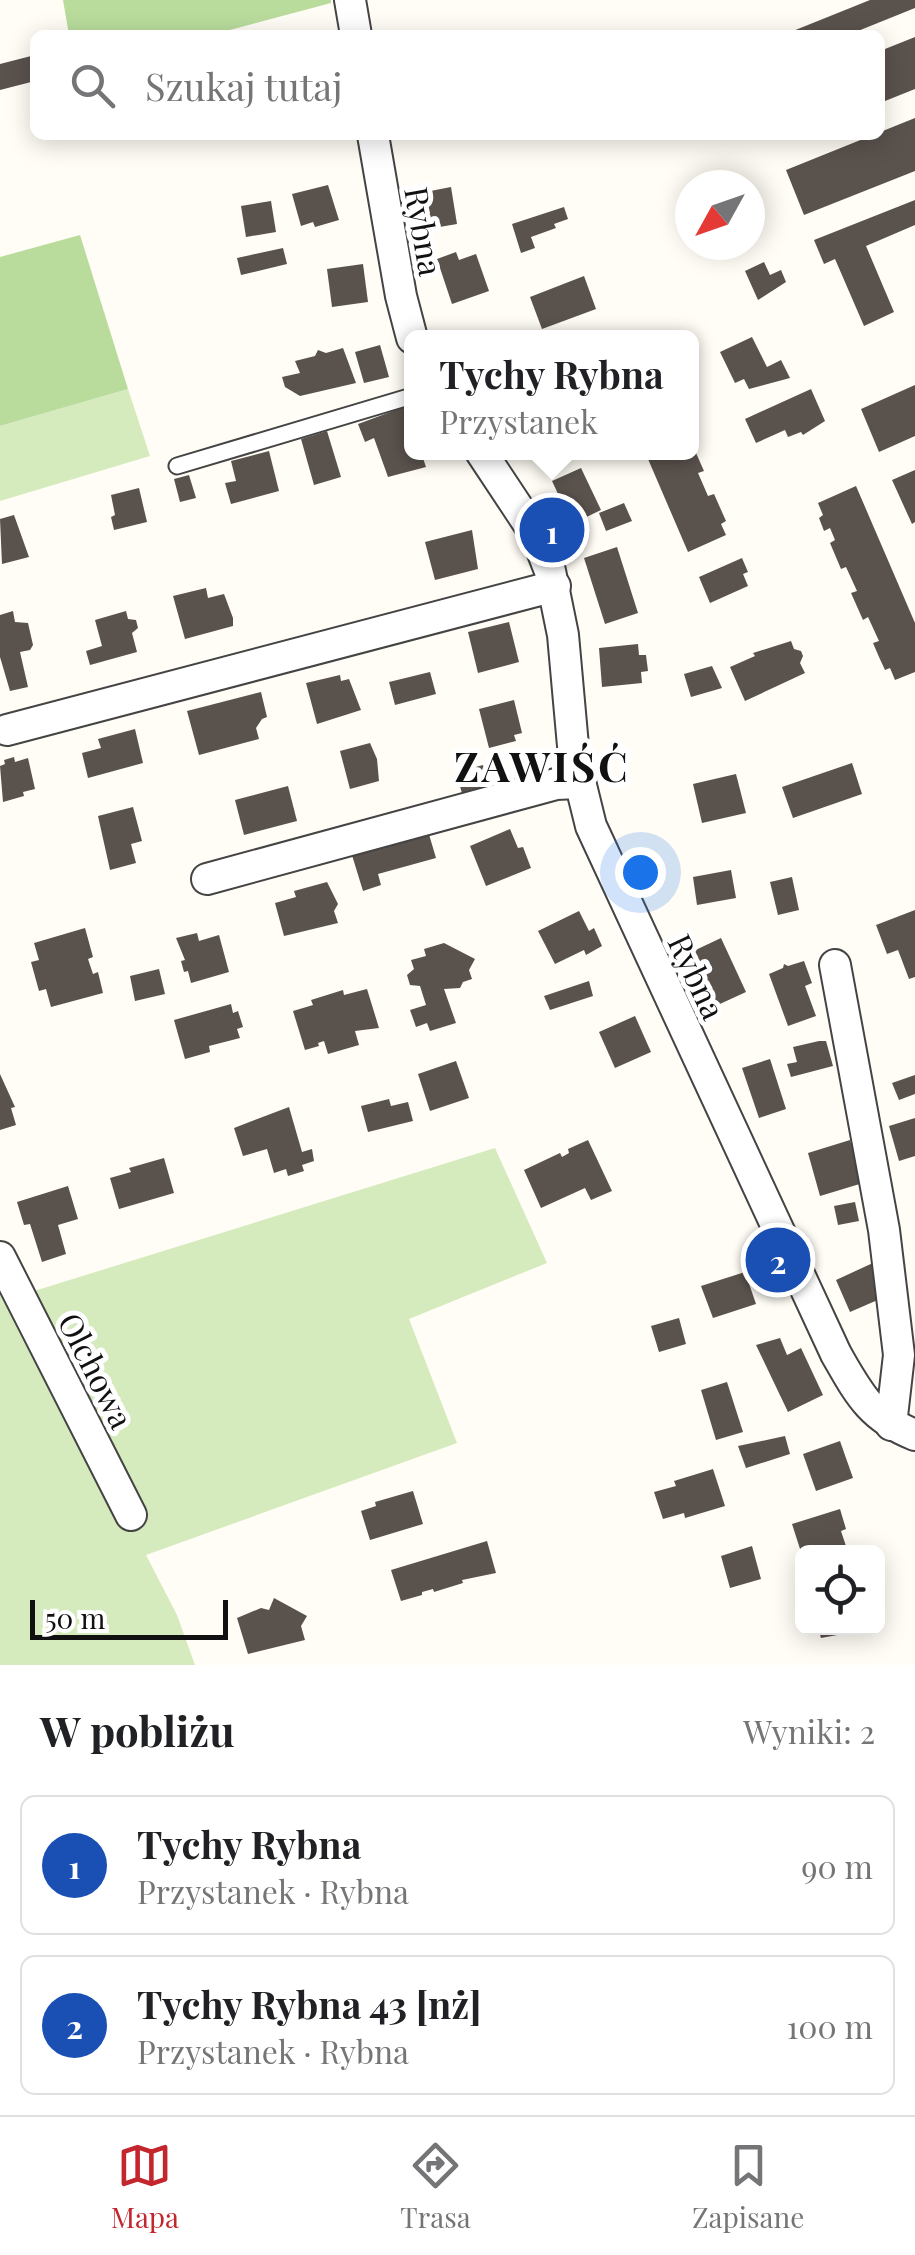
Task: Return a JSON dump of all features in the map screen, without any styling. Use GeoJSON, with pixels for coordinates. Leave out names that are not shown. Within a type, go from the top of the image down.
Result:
{"type":"FeatureCollection","features":[{"type":"Feature","properties":{"kind":"street"},"geometry":{"type":"LineString","coordinates":[[350,0],[355,30]]}},
{"type":"Feature","properties":{"kind":"street","name":"Rybna"},"geometry":{"type":"LineString","coordinates":[[374,140],[410,330]]}},
{"type":"Feature","properties":{"kind":"street","name":"Rybna"},"geometry":{"type":"LineString","coordinates":[[486,460],[536,535],[554,586],[563,635],[578,783],[608,868],[836,1354],[865,1404],[903,1430]]}},
{"type":"Feature","properties":{"kind":"street"},"geometry":{"type":"LineString","coordinates":[[7,730],[554,586]]}},
{"type":"Feature","properties":{"kind":"street"},"geometry":{"type":"LineString","coordinates":[[207,880],[556,784],[578,783]]}},
{"type":"Feature","properties":{"kind":"street"},"geometry":{"type":"LineString","coordinates":[[835,965],[884,1230],[899,1355],[903,1430]]}},
{"type":"Feature","properties":{"kind":"street","name":"Olchowa"},"geometry":{"type":"LineString","coordinates":[[0,1257],[131,1515]]}},
{"type":"Feature","properties":{"kind":"lane"},"geometry":{"type":"LineString","coordinates":[[177,466],[404,398]]}},
{"type":"Feature","properties":{"kind":"green space"},"geometry":{"type":"Polygon","coordinates":[[[63,0],[331,0],[230,30],[68,30],[63,0]]]}},
{"type":"Feature","properties":{"kind":"green space"},"geometry":{"type":"Polygon","coordinates":[[[80,235],[128,389],[0,426],[0,257],[80,235]]]}},
{"type":"Feature","properties":{"kind":"green space"},"geometry":{"type":"Polygon","coordinates":[[[128,389],[150,456],[0,501],[0,426],[128,389]]]}},
{"type":"Feature","properties":{"kind":"green space"},"geometry":{"type":"Polygon","coordinates":[[[495,1148],[547,1263],[409,1319],[457,1443],[146,1555],[177,1615],[195,1665],[0,1665],[0,1279],[31,1292],[495,1148]]]}},
{"type":"Feature","properties":{"kind":"building"},"geometry":{"type":"Polygon","coordinates":[[[870,0],[915,0],[915,8],[860,30],[795,30],[870,0]]]}},
{"type":"Feature","properties":{"kind":"building"},"geometry":{"type":"Polygon","coordinates":[[[915,37],[915,89],[885,101],[885,49],[915,37]]]}},
{"type":"Feature","properties":{"kind":"building"},"geometry":{"type":"Polygon","coordinates":[[[30,56],[30,82],[0,90],[0,64],[30,56]]]}},
{"type":"Feature","properties":{"kind":"building"},"geometry":{"type":"Polygon","coordinates":[[[915,118],[915,171],[804,215],[786,170],[860,140],[885,140],[885,130],[915,118]]]}},
{"type":"Feature","properties":{"kind":"building"},"geometry":{"type":"Polygon","coordinates":[[[328,185],[339,220],[315,227],[313,222],[301,226],[292,194],[328,185]]]}},
{"type":"Feature","properties":{"kind":"building"},"geometry":{"type":"Polygon","coordinates":[[[451,187],[457,224],[422,230],[415,194],[451,187]]]}},
{"type":"Feature","properties":{"kind":"building"},"geometry":{"type":"Polygon","coordinates":[[[915,200],[915,225],[866,246],[894,312],[864,326],[835,259],[824,264],[814,240],[915,200]]]}},
{"type":"Feature","properties":{"kind":"building"},"geometry":{"type":"Polygon","coordinates":[[[271,201],[276,232],[246,237],[241,206],[271,201]]]}},
{"type":"Feature","properties":{"kind":"building"},"geometry":{"type":"Polygon","coordinates":[[[564,207],[568,219],[531,237],[535,248],[521,253],[512,224],[564,207]]]}},
{"type":"Feature","properties":{"kind":"building"},"geometry":{"type":"Polygon","coordinates":[[[283,248],[287,264],[241,275],[237,258],[283,248]]]}},
{"type":"Feature","properties":{"kind":"building"},"geometry":{"type":"Polygon","coordinates":[[[456,252],[459,260],[476,254],[489,291],[452,304],[437,259],[456,252]]]}},
{"type":"Feature","properties":{"kind":"building"},"geometry":{"type":"Polygon","coordinates":[[[764,262],[770,275],[781,270],[786,282],[758,300],[745,271],[764,262]]]}},
{"type":"Feature","properties":{"kind":"building"},"geometry":{"type":"Polygon","coordinates":[[[363,264],[368,302],[332,307],[327,269],[363,264]]]}},
{"type":"Feature","properties":{"kind":"building"},"geometry":{"type":"Polygon","coordinates":[[[584,276],[596,309],[542,329],[530,297],[584,276]]]}},
{"type":"Feature","properties":{"kind":"building"},"geometry":{"type":"Polygon","coordinates":[[[752,337],[767,367],[781,360],[790,378],[749,389],[744,379],[735,383],[720,352],[752,337]]]}},
{"type":"Feature","properties":{"kind":"building"},"geometry":{"type":"Polygon","coordinates":[[[380,345],[389,377],[364,383],[355,352],[380,345]]]}},
{"type":"Feature","properties":{"kind":"building"},"geometry":{"type":"Polygon","coordinates":[[[343,348],[356,383],[300,396],[285,387],[282,377],[300,373],[295,361],[315,356],[318,350],[326,353],[343,348]]]}},
{"type":"Feature","properties":{"kind":"building"},"geometry":{"type":"Polygon","coordinates":[[[915,385],[915,436],[879,452],[861,409],[915,385]]]}},
{"type":"Feature","properties":{"kind":"building"},"geometry":{"type":"Polygon","coordinates":[[[811,389],[825,421],[803,435],[801,432],[788,437],[785,430],[756,443],[745,419],[811,389]]]}},
{"type":"Feature","properties":{"kind":"building"},"geometry":{"type":"Polygon","coordinates":[[[404,407],[404,460],[424,460],[426,467],[388,477],[374,438],[365,442],[358,424],[404,407]]]}},
{"type":"Feature","properties":{"kind":"building"},"geometry":{"type":"Polygon","coordinates":[[[327,431],[341,477],[314,485],[301,439],[327,431]]]}},
{"type":"Feature","properties":{"kind":"building"},"geometry":{"type":"Polygon","coordinates":[[[269,451],[279,491],[231,504],[225,483],[236,481],[231,461],[269,451]]]}},
{"type":"Feature","properties":{"kind":"building"},"geometry":{"type":"Polygon","coordinates":[[[648,460],[699,460],[704,471],[698,473],[708,496],[714,494],[726,521],[721,524],[726,535],[688,552],[648,460]]]}},
{"type":"Feature","properties":{"kind":"building"},"geometry":{"type":"Polygon","coordinates":[[[581,468],[601,510],[572,524],[552,481],[581,468]]]}},
{"type":"Feature","properties":{"kind":"building"},"geometry":{"type":"Polygon","coordinates":[[[915,470],[915,522],[912,524],[892,480],[915,470]]]}},
{"type":"Feature","properties":{"kind":"building"},"geometry":{"type":"Polygon","coordinates":[[[189,475],[196,498],[180,502],[174,479],[189,475]]]}},
{"type":"Feature","properties":{"kind":"building"},"geometry":{"type":"Polygon","coordinates":[[[856,486],[915,623],[915,672],[895,680],[890,668],[885,670],[873,643],[879,641],[868,617],[863,620],[851,593],[857,591],[846,567],[841,569],[830,543],[835,540],[830,528],[824,531],[819,518],[823,515],[818,503],[856,486]]]}},
{"type":"Feature","properties":{"kind":"building"},"geometry":{"type":"Polygon","coordinates":[[[139,488],[147,522],[114,530],[111,495],[139,488]]]}},
{"type":"Feature","properties":{"kind":"building"},"geometry":{"type":"Polygon","coordinates":[[[624,503],[632,521],[606,531],[599,513],[624,503]]]}},
{"type":"Feature","properties":{"kind":"building"},"geometry":{"type":"Polygon","coordinates":[[[14,515],[29,557],[2,564],[0,519],[14,515]]]}},
{"type":"Feature","properties":{"kind":"building"},"geometry":{"type":"Polygon","coordinates":[[[472,530],[478,569],[435,580],[425,542],[472,530]]]}},
{"type":"Feature","properties":{"kind":"building"},"geometry":{"type":"Polygon","coordinates":[[[617,547],[638,613],[605,624],[584,558],[617,547]]]}},
{"type":"Feature","properties":{"kind":"building"},"geometry":{"type":"Polygon","coordinates":[[[742,558],[748,586],[710,603],[699,577],[742,558]]]}},
{"type":"Feature","properties":{"kind":"building"},"geometry":{"type":"Polygon","coordinates":[[[206,588],[208,598],[224,594],[233,626],[185,639],[173,596],[206,588]]]}},
{"type":"Feature","properties":{"kind":"building"},"geometry":{"type":"Polygon","coordinates":[[[13,611],[15,622],[28,623],[33,645],[20,652],[28,687],[10,691],[0,657],[0,615],[13,611]]]}},
{"type":"Feature","properties":{"kind":"building"},"geometry":{"type":"Polygon","coordinates":[[[126,611],[128,619],[136,620],[138,628],[132,633],[137,652],[90,665],[86,651],[102,646],[95,620],[126,611]]]}},
{"type":"Feature","properties":{"kind":"building"},"geometry":{"type":"Polygon","coordinates":[[[509,622],[519,662],[478,673],[468,632],[509,622]]]}},
{"type":"Feature","properties":{"kind":"building"},"geometry":{"type":"Polygon","coordinates":[[[791,641],[794,649],[801,651],[800,663],[805,673],[745,701],[730,667],[755,656],[753,653],[791,641]]]}},
{"type":"Feature","properties":{"kind":"building"},"geometry":{"type":"Polygon","coordinates":[[[638,644],[639,655],[646,655],[648,671],[641,672],[642,683],[602,687],[599,648],[638,644]]]}},
{"type":"Feature","properties":{"kind":"building"},"geometry":{"type":"Polygon","coordinates":[[[712,666],[722,688],[691,697],[684,674],[712,666]]]}},
{"type":"Feature","properties":{"kind":"building"},"geometry":{"type":"Polygon","coordinates":[[[430,672],[436,694],[395,705],[389,682],[430,672]]]}},
{"type":"Feature","properties":{"kind":"building"},"geometry":{"type":"Polygon","coordinates":[[[340,675],[341,681],[349,679],[361,710],[317,724],[306,683],[340,675]]]}},
{"type":"Feature","properties":{"kind":"building"},"geometry":{"type":"Polygon","coordinates":[[[261,692],[267,717],[256,728],[259,739],[199,755],[187,711],[261,692]]]}},
{"type":"Feature","properties":{"kind":"building"},"geometry":{"type":"Polygon","coordinates":[[[514,700],[522,733],[514,735],[516,741],[489,748],[479,709],[514,700]]]}},
{"type":"Feature","properties":{"kind":"building"},"geometry":{"type":"Polygon","coordinates":[[[135,729],[143,763],[88,778],[82,753],[101,748],[98,739],[135,729]]]}},
{"type":"Feature","properties":{"kind":"building"},"geometry":{"type":"Polygon","coordinates":[[[370,743],[377,759],[379,781],[350,789],[340,751],[370,743]]]}},
{"type":"Feature","properties":{"kind":"building"},"geometry":{"type":"Polygon","coordinates":[[[14,757],[15,762],[28,758],[35,789],[3,802],[0,766],[14,757]]]}},
{"type":"Feature","properties":{"kind":"building"},"geometry":{"type":"Polygon","coordinates":[[[852,763],[862,794],[793,818],[782,787],[852,763]]]}},
{"type":"Feature","properties":{"kind":"building"},"geometry":{"type":"Polygon","coordinates":[[[483,765],[490,789],[463,797],[456,772],[483,765]]]}},
{"type":"Feature","properties":{"kind":"building"},"geometry":{"type":"Polygon","coordinates":[[[736,774],[746,813],[702,823],[693,784],[736,774]]]}},
{"type":"Feature","properties":{"kind":"building"},"geometry":{"type":"Polygon","coordinates":[[[288,786],[297,821],[244,835],[235,800],[288,786]]]}},
{"type":"Feature","properties":{"kind":"building"},"geometry":{"type":"Polygon","coordinates":[[[133,807],[142,841],[131,844],[136,863],[110,870],[98,816],[133,807]]]}},
{"type":"Feature","properties":{"kind":"building"},"geometry":{"type":"Polygon","coordinates":[[[510,829],[531,868],[486,886],[470,846],[510,829]]]}},
{"type":"Feature","properties":{"kind":"building"},"geometry":{"type":"Polygon","coordinates":[[[428,831],[436,858],[378,874],[381,885],[363,891],[351,852],[428,831]]]}},
{"type":"Feature","properties":{"kind":"building"},"geometry":{"type":"Polygon","coordinates":[[[731,870],[736,898],[697,905],[693,877],[731,870]]]}},
{"type":"Feature","properties":{"kind":"building"},"geometry":{"type":"Polygon","coordinates":[[[792,877],[799,910],[778,915],[770,882],[792,877]]]}},
{"type":"Feature","properties":{"kind":"building"},"geometry":{"type":"Polygon","coordinates":[[[327,882],[338,904],[334,911],[338,923],[284,936],[275,903],[296,897],[294,891],[327,882]]]}},
{"type":"Feature","properties":{"kind":"building"},"geometry":{"type":"Polygon","coordinates":[[[915,910],[915,977],[909,979],[898,950],[887,954],[876,925],[915,910]]]}},
{"type":"Feature","properties":{"kind":"building"},"geometry":{"type":"Polygon","coordinates":[[[579,911],[589,931],[594,928],[602,946],[555,964],[538,931],[579,911]]]}},
{"type":"Feature","properties":{"kind":"building"},"geometry":{"type":"Polygon","coordinates":[[[85,928],[93,957],[88,959],[93,974],[98,972],[103,993],[51,1007],[46,989],[39,991],[31,962],[39,960],[34,943],[85,928]]]}},
{"type":"Feature","properties":{"kind":"building"},"geometry":{"type":"Polygon","coordinates":[[[197,933],[199,941],[219,935],[229,972],[191,983],[188,971],[184,972],[181,961],[185,960],[176,938],[197,933]]]}},
{"type":"Feature","properties":{"kind":"building"},"geometry":{"type":"Polygon","coordinates":[[[721,938],[746,992],[709,1009],[697,980],[705,977],[702,968],[693,972],[685,955],[721,938]]]}},
{"type":"Feature","properties":{"kind":"building"},"geometry":{"type":"Polygon","coordinates":[[[444,943],[475,959],[469,970],[472,979],[460,988],[444,989],[456,1023],[430,1031],[427,1023],[416,1027],[410,1010],[426,1005],[420,986],[410,985],[407,975],[414,969],[411,960],[426,956],[424,949],[444,943]]]}},
{"type":"Feature","properties":{"kind":"building"},"geometry":{"type":"Polygon","coordinates":[[[804,961],[812,983],[805,986],[816,1016],[788,1026],[769,974],[784,964],[804,961]]]}},
{"type":"Feature","properties":{"kind":"building"},"geometry":{"type":"Polygon","coordinates":[[[159,969],[165,994],[135,1001],[130,976],[159,969]]]}},
{"type":"Feature","properties":{"kind":"building"},"geometry":{"type":"Polygon","coordinates":[[[589,981],[593,996],[550,1010],[544,996],[589,981]]]}},
{"type":"Feature","properties":{"kind":"building"},"geometry":{"type":"Polygon","coordinates":[[[367,989],[379,1028],[355,1031],[359,1045],[328,1054],[324,1041],[305,1050],[293,1011],[313,1005],[311,1000],[343,990],[344,995],[367,989]]]}},
{"type":"Feature","properties":{"kind":"building"},"geometry":{"type":"Polygon","coordinates":[[[231,1004],[243,1027],[237,1029],[240,1038],[209,1046],[210,1052],[185,1059],[174,1020],[231,1004]]]}},
{"type":"Feature","properties":{"kind":"building"},"geometry":{"type":"Polygon","coordinates":[[[635,1016],[651,1052],[615,1068],[599,1032],[635,1016]]]}},
{"type":"Feature","properties":{"kind":"building"},"geometry":{"type":"Polygon","coordinates":[[[826,1041],[833,1066],[791,1077],[787,1064],[797,1062],[793,1047],[826,1041]]]}},
{"type":"Feature","properties":{"kind":"building"},"geometry":{"type":"Polygon","coordinates":[[[770,1059],[786,1109],[759,1118],[742,1068],[770,1059]]]}},
{"type":"Feature","properties":{"kind":"building"},"geometry":{"type":"Polygon","coordinates":[[[456,1061],[469,1098],[430,1111],[418,1074],[456,1061]]]}},
{"type":"Feature","properties":{"kind":"building"},"geometry":{"type":"Polygon","coordinates":[[[0,1074],[15,1107],[11,1108],[16,1125],[0,1130],[0,1074]]]}},
{"type":"Feature","properties":{"kind":"building"},"geometry":{"type":"Polygon","coordinates":[[[915,1075],[915,1094],[899,1100],[892,1083],[915,1075]]]}},
{"type":"Feature","properties":{"kind":"building"},"geometry":{"type":"Polygon","coordinates":[[[389,1099],[391,1106],[408,1102],[413,1121],[368,1132],[361,1106],[389,1099]]]}},
{"type":"Feature","properties":{"kind":"building"},"geometry":{"type":"Polygon","coordinates":[[[289,1107],[302,1152],[312,1149],[314,1161],[302,1165],[304,1171],[288,1176],[286,1169],[274,1173],[267,1149],[243,1156],[234,1128],[289,1107]]]}},
{"type":"Feature","properties":{"kind":"building"},"geometry":{"type":"Polygon","coordinates":[[[915,1118],[915,1156],[899,1161],[889,1126],[915,1118]]]}},
{"type":"Feature","properties":{"kind":"building"},"geometry":{"type":"Polygon","coordinates":[[[588,1140],[612,1191],[591,1200],[585,1188],[541,1208],[524,1170],[560,1153],[562,1157],[569,1153],[568,1149],[588,1140]]]}},
{"type":"Feature","properties":{"kind":"building"},"geometry":{"type":"Polygon","coordinates":[[[850,1140],[863,1183],[820,1196],[808,1153],[850,1140]]]}},
{"type":"Feature","properties":{"kind":"building"},"geometry":{"type":"Polygon","coordinates":[[[164,1158],[174,1193],[119,1209],[110,1178],[164,1158]]]}},
{"type":"Feature","properties":{"kind":"building"},"geometry":{"type":"Polygon","coordinates":[[[68,1186],[78,1219],[58,1225],[66,1254],[42,1262],[30,1224],[24,1225],[17,1202],[68,1186]]]}},
{"type":"Feature","properties":{"kind":"building"},"geometry":{"type":"Polygon","coordinates":[[[855,1202],[859,1221],[838,1225],[834,1206],[855,1202]]]}},
{"type":"Feature","properties":{"kind":"building"},"geometry":{"type":"Polygon","coordinates":[[[875,1262],[880,1299],[850,1312],[836,1280],[875,1262]]]}},
{"type":"Feature","properties":{"kind":"building"},"geometry":{"type":"Polygon","coordinates":[[[745,1272],[756,1304],[713,1318],[701,1286],[745,1272]]]}},
{"type":"Feature","properties":{"kind":"building"},"geometry":{"type":"Polygon","coordinates":[[[679,1318],[686,1344],[659,1352],[651,1326],[679,1318]]]}},
{"type":"Feature","properties":{"kind":"building"},"geometry":{"type":"Polygon","coordinates":[[[780,1338],[787,1355],[801,1348],[823,1395],[788,1412],[756,1345],[780,1338]]]}},
{"type":"Feature","properties":{"kind":"building"},"geometry":{"type":"Polygon","coordinates":[[[727,1382],[743,1432],[716,1440],[701,1390],[727,1382]]]}},
{"type":"Feature","properties":{"kind":"building"},"geometry":{"type":"Polygon","coordinates":[[[785,1436],[790,1454],[746,1468],[738,1446],[785,1436]]]}},
{"type":"Feature","properties":{"kind":"building"},"geometry":{"type":"Polygon","coordinates":[[[840,1441],[853,1478],[816,1491],[803,1454],[840,1441]]]}},
{"type":"Feature","properties":{"kind":"building"},"geometry":{"type":"Polygon","coordinates":[[[713,1469],[725,1506],[685,1518],[684,1513],[663,1519],[654,1492],[713,1469]]]}},
{"type":"Feature","properties":{"kind":"building"},"geometry":{"type":"Polygon","coordinates":[[[413,1491],[423,1524],[370,1540],[361,1511],[376,1506],[375,1502],[413,1491]]]}},
{"type":"Feature","properties":{"kind":"building"},"geometry":{"type":"Polygon","coordinates":[[[840,1509],[846,1545],[799,1545],[792,1524],[840,1509]]]}},
{"type":"Feature","properties":{"kind":"building"},"geometry":{"type":"Polygon","coordinates":[[[487,1541],[496,1573],[401,1601],[391,1570],[487,1541]]]}},
{"type":"Feature","properties":{"kind":"building"},"geometry":{"type":"Polygon","coordinates":[[[752,1546],[761,1579],[730,1588],[721,1556],[752,1546]]]}},
{"type":"Feature","properties":{"kind":"building"},"geometry":{"type":"Polygon","coordinates":[[[274,1598],[307,1616],[301,1626],[305,1640],[248,1654],[237,1618],[261,1608],[269,1610],[274,1598]]]}},
{"type":"Feature","properties":{"kind":"place","name":"Tychy Rybna"},"geometry":{"type":"Point","coordinates":[552,530]}},
{"type":"Feature","properties":{"kind":"place","name":"Tychy Rybna 43 [nż]"},"geometry":{"type":"Point","coordinates":[778,1260]}},
{"type":"Feature","properties":{"kind":"district","name":"ZAWIŚĆ"},"geometry":{"type":"Point","coordinates":[542,765]}}]}
